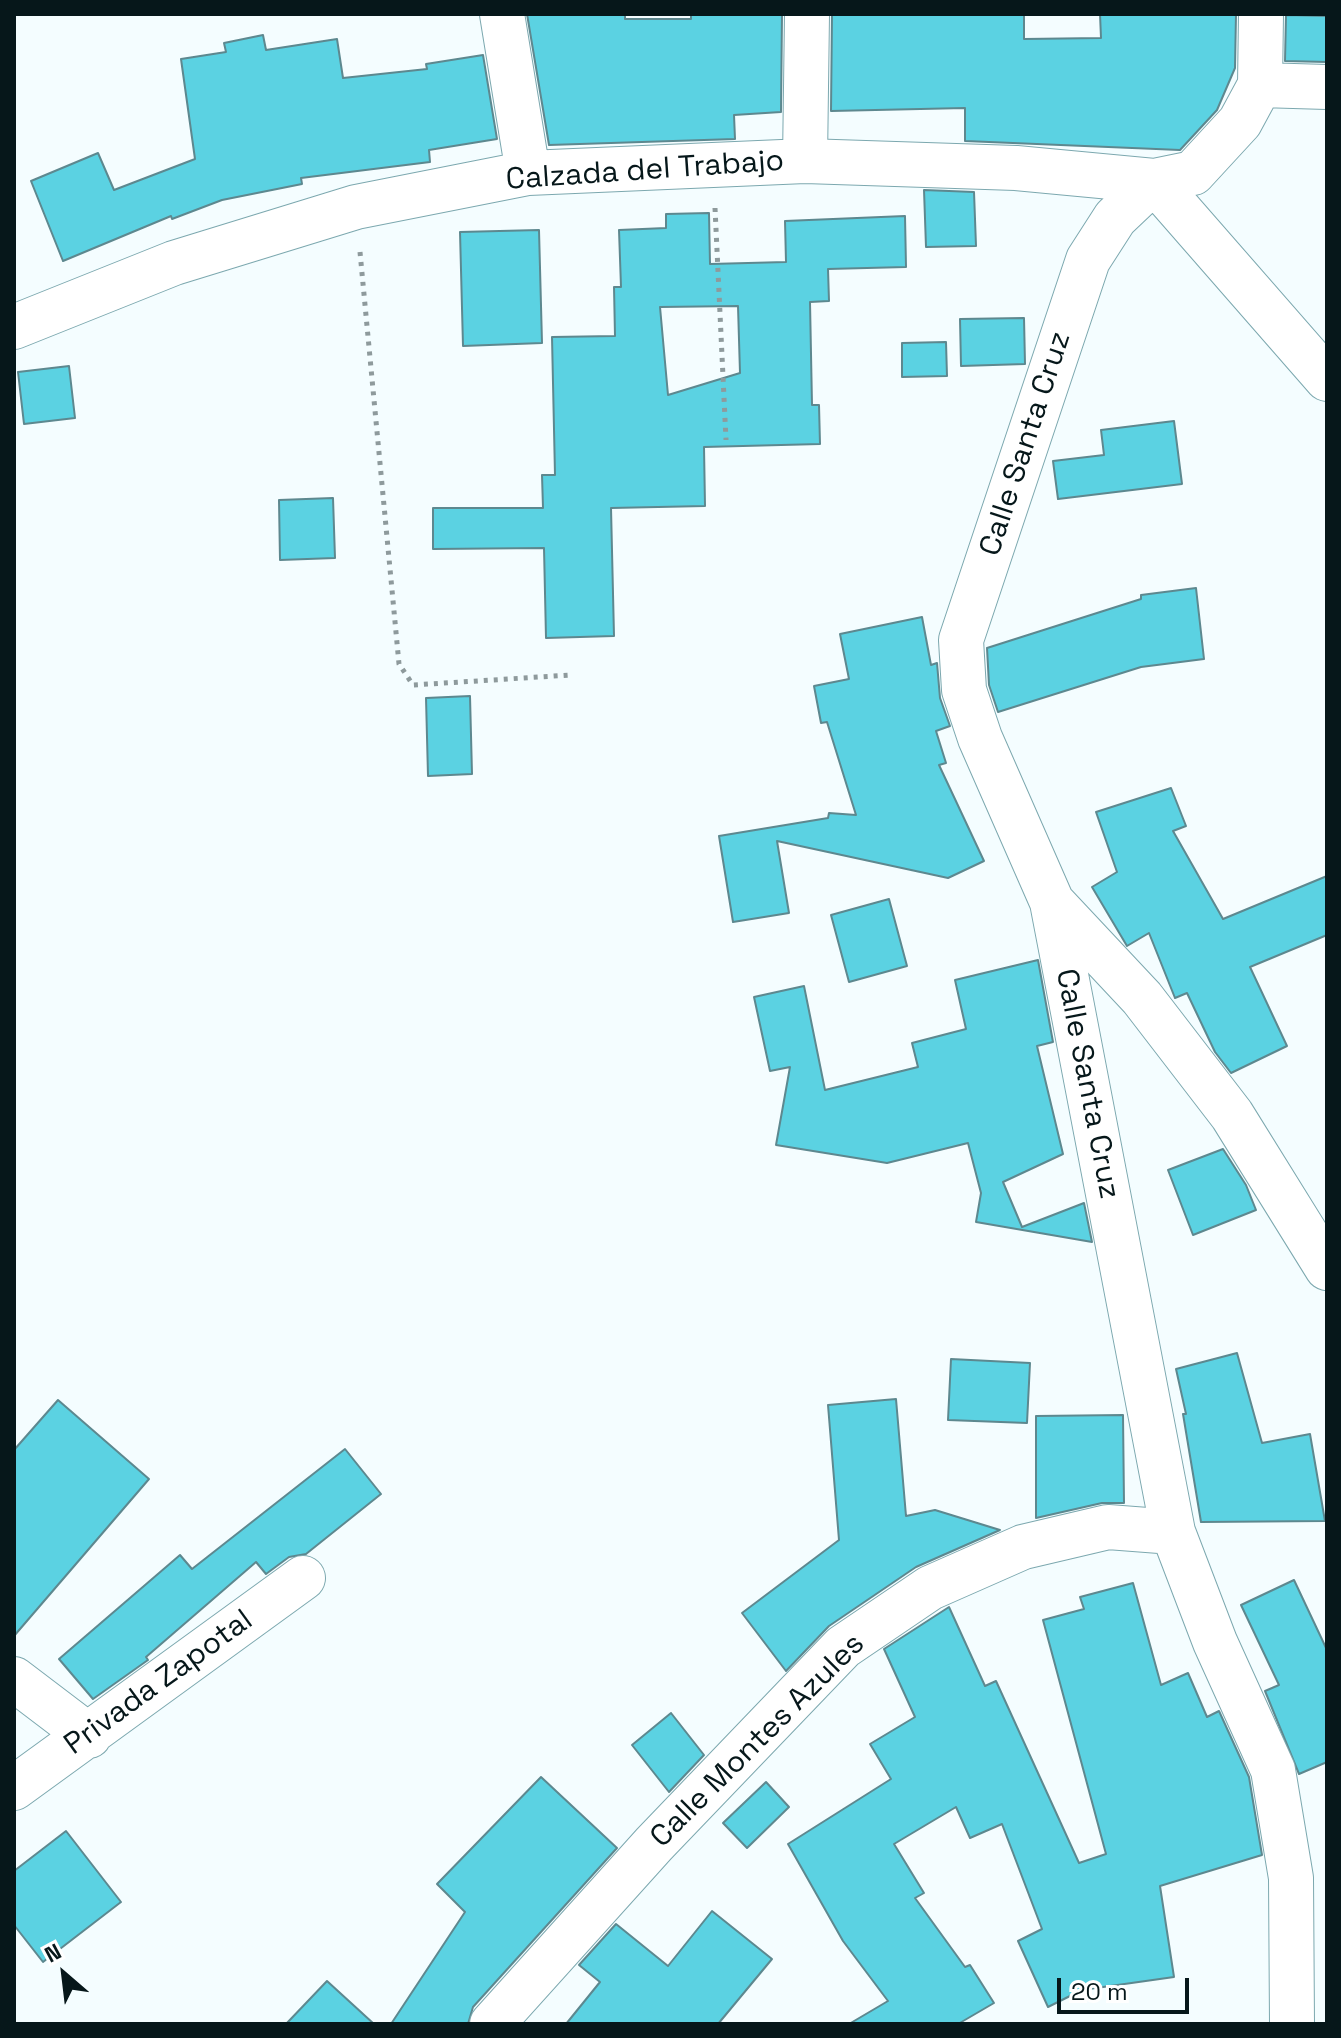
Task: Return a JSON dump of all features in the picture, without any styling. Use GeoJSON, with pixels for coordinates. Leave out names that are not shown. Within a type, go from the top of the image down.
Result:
{"type":"FeatureCollection","features":[{"type":"Feature","properties":{"kind":"street"},"geometry":{"type":"LineString","coordinates":[[502,14],[528,173]]}},
{"type":"Feature","properties":{"kind":"street"},"geometry":{"type":"LineString","coordinates":[[805,161],[807,14]]}},
{"type":"Feature","properties":{"kind":"street"},"geometry":{"type":"LineString","coordinates":[[1261,14],[1260,85],[1240,122],[1193,173],[1154,181],[1327,379]]}},
{"type":"Feature","properties":{"kind":"street"},"geometry":{"type":"LineString","coordinates":[[1260,85],[1327,87]]}},
{"type":"Feature","properties":{"kind":"street","name":"Calzada del Trabajo"},"geometry":{"type":"LineString","coordinates":[[14,327],[174,263],[356,207],[528,173],[805,161],[1016,168],[1154,181]]}},
{"type":"Feature","properties":{"kind":"street","name":"Calle Santa Cruz"},"geometry":{"type":"LineString","coordinates":[[1154,181],[1115,218],[1088,260],[961,640],[964,690],[980,738],[1052,902],[1173,1532],[1215,1642],[1273,1770],[1291,1878],[1292,2024]]}},
{"type":"Feature","properties":{"kind":"street"},"geometry":{"type":"LineString","coordinates":[[1052,902],[1142,998],[1232,1115],[1327,1268]]}},
{"type":"Feature","properties":{"kind":"street","name":"Calle Montes Azules"},"geometry":{"type":"LineString","coordinates":[[492,2024],[654,1844],[843,1647],[930,1588],[1023,1547],[1108,1527],[1173,1532]]}},
{"type":"Feature","properties":{"kind":"street","name":"Privada Zapotal"},"geometry":{"type":"LineString","coordinates":[[14,1788],[303,1578]]}},
{"type":"Feature","properties":{"kind":"street"},"geometry":{"type":"LineString","coordinates":[[14,1679],[89,1736]]}},
{"type":"Feature","properties":{"kind":"path"},"geometry":{"type":"LineString","coordinates":[[715,167],[726,440]]}},
{"type":"Feature","properties":{"kind":"path"},"geometry":{"type":"LineString","coordinates":[[356,207],[399,664],[413,685],[571,675]]}},
{"type":"Feature","properties":{"kind":"building"},"geometry":{"type":"Polygon","coordinates":[[[527,14],[625,14],[625,19],[691,19],[691,14],[782,14],[781,112],[734,115],[735,139],[549,145],[527,14]]]}},
{"type":"Feature","properties":{"kind":"building"},"geometry":{"type":"Polygon","coordinates":[[[832,14],[1024,14],[1024,39],[1101,38],[1100,14],[1236,14],[1235,68],[1217,110],[1180,150],[965,141],[965,108],[831,111],[832,14]]]}},
{"type":"Feature","properties":{"kind":"building"},"geometry":{"type":"Polygon","coordinates":[[[1286,15],[1327,16],[1327,62],[1285,61],[1286,15]]]}},
{"type":"Feature","properties":{"kind":"building"},"geometry":{"type":"Polygon","coordinates":[[[263,35],[266,50],[337,39],[343,78],[427,69],[426,64],[483,55],[497,139],[429,150],[430,162],[301,178],[302,184],[222,200],[172,219],[171,216],[63,261],[31,181],[98,153],[114,190],[195,159],[181,59],[226,52],[224,43],[263,35]]]}},
{"type":"Feature","properties":{"kind":"building"},"geometry":{"type":"Polygon","coordinates":[[[924,190],[974,192],[976,246],[926,247],[924,190]]]}},
{"type":"Feature","properties":{"kind":"building"},"geometry":{"type":"Polygon","coordinates":[[[709,213],[710,264],[786,262],[785,221],[905,216],[906,267],[828,269],[829,301],[810,302],[812,405],[819,405],[820,444],[704,447],[705,506],[611,508],[614,636],[546,638],[544,548],[433,549],[433,508],[543,508],[542,475],[555,475],[552,337],[615,336],[614,287],[621,287],[619,230],[666,228],[666,214],[709,213]],[[738,306],[660,307],[668,395],[740,373],[738,306]]]}},
{"type":"Feature","properties":{"kind":"building"},"geometry":{"type":"Polygon","coordinates":[[[539,230],[542,343],[463,346],[460,232],[539,230]]]}},
{"type":"Feature","properties":{"kind":"building"},"geometry":{"type":"Polygon","coordinates":[[[1024,318],[1025,364],[961,366],[960,319],[1024,318]]]}},
{"type":"Feature","properties":{"kind":"building"},"geometry":{"type":"Polygon","coordinates":[[[946,342],[947,376],[902,377],[902,343],[946,342]]]}},
{"type":"Feature","properties":{"kind":"building"},"geometry":{"type":"Polygon","coordinates":[[[69,366],[75,418],[24,424],[18,372],[69,366]]]}},
{"type":"Feature","properties":{"kind":"building"},"geometry":{"type":"Polygon","coordinates":[[[1174,421],[1182,484],[1058,499],[1053,461],[1104,455],[1101,430],[1174,421]]]}},
{"type":"Feature","properties":{"kind":"building"},"geometry":{"type":"Polygon","coordinates":[[[333,498],[335,558],[280,560],[279,500],[333,498]]]}},
{"type":"Feature","properties":{"kind":"building"},"geometry":{"type":"Polygon","coordinates":[[[1196,588],[1204,659],[1141,667],[998,712],[989,685],[987,648],[1141,599],[1141,595],[1196,588]]]}},
{"type":"Feature","properties":{"kind":"building"},"geometry":{"type":"Polygon","coordinates":[[[922,617],[931,665],[937,663],[940,698],[950,726],[936,731],[946,763],[939,765],[984,861],[948,878],[777,841],[789,913],[733,922],[719,836],[828,818],[829,813],[856,815],[827,722],[821,723],[814,686],[849,679],[840,634],[922,617]]]}},
{"type":"Feature","properties":{"kind":"building"},"geometry":{"type":"Polygon","coordinates":[[[470,696],[472,774],[428,776],[426,698],[470,696]]]}},
{"type":"Feature","properties":{"kind":"building"},"geometry":{"type":"Polygon","coordinates":[[[1171,788],[1186,826],[1173,831],[1223,919],[1327,876],[1327,935],[1250,967],[1287,1046],[1231,1073],[1215,1052],[1187,993],[1175,998],[1149,933],[1127,946],[1092,887],[1117,872],[1096,812],[1171,788]]]}},
{"type":"Feature","properties":{"kind":"building"},"geometry":{"type":"Polygon","coordinates":[[[889,899],[907,966],[849,982],[831,915],[889,899]]]}},
{"type":"Feature","properties":{"kind":"building"},"geometry":{"type":"Polygon","coordinates":[[[1038,960],[1053,1042],[1037,1046],[1063,1154],[1003,1182],[1022,1227],[1084,1203],[1092,1242],[976,1222],[981,1193],[968,1143],[887,1163],[776,1145],[790,1067],[770,1071],[754,997],[804,986],[825,1090],[918,1067],[912,1043],[966,1029],[955,980],[1038,960]]]}},
{"type":"Feature","properties":{"kind":"building"},"geometry":{"type":"Polygon","coordinates":[[[1223,1149],[1246,1185],[1256,1210],[1193,1235],[1168,1170],[1223,1149]]]}},
{"type":"Feature","properties":{"kind":"building"},"geometry":{"type":"Polygon","coordinates":[[[1237,1353],[1262,1443],[1310,1434],[1325,1521],[1201,1522],[1183,1414],[1186,1414],[1176,1369],[1237,1353]]]}},
{"type":"Feature","properties":{"kind":"building"},"geometry":{"type":"Polygon","coordinates":[[[951,1359],[1030,1363],[1027,1423],[948,1420],[951,1359]]]}},
{"type":"Feature","properties":{"kind":"building"},"geometry":{"type":"Polygon","coordinates":[[[896,1399],[906,1516],[935,1510],[1000,1530],[916,1567],[829,1626],[786,1671],[742,1613],[839,1540],[828,1405],[896,1399]]]}},
{"type":"Feature","properties":{"kind":"building"},"geometry":{"type":"Polygon","coordinates":[[[58,1400],[149,1479],[14,1636],[14,1450],[58,1400]]]}},
{"type":"Feature","properties":{"kind":"building"},"geometry":{"type":"Polygon","coordinates":[[[1123,1415],[1124,1503],[1102,1503],[1036,1518],[1036,1416],[1123,1415]]]}},
{"type":"Feature","properties":{"kind":"building"},"geometry":{"type":"Polygon","coordinates":[[[345,1449],[381,1494],[306,1554],[289,1557],[266,1574],[256,1562],[146,1657],[148,1660],[93,1699],[59,1659],[180,1555],[192,1569],[345,1449]]]}},
{"type":"Feature","properties":{"kind":"building"},"geometry":{"type":"Polygon","coordinates":[[[1294,1580],[1327,1650],[1327,1762],[1299,1774],[1265,1691],[1279,1685],[1241,1605],[1294,1580]]]}},
{"type":"Feature","properties":{"kind":"building"},"geometry":{"type":"Polygon","coordinates":[[[1133,1583],[1161,1685],[1188,1673],[1207,1717],[1219,1711],[1249,1777],[1262,1855],[1160,1886],[1174,1977],[1082,1990],[1048,2007],[1018,1941],[1042,1929],[1002,1824],[970,1838],[956,1807],[894,1844],[924,1893],[915,1898],[965,1967],[970,1965],[994,2003],[958,2024],[849,2024],[888,2001],[843,1941],[788,1844],[891,1779],[870,1744],[915,1717],[884,1649],[949,1607],[985,1686],[996,1681],[1079,1863],[1106,1854],[1043,1620],[1084,1609],[1080,1597],[1133,1583]]]}},
{"type":"Feature","properties":{"kind":"building"},"geometry":{"type":"Polygon","coordinates":[[[671,1713],[704,1755],[669,1792],[632,1745],[671,1713]]]}},
{"type":"Feature","properties":{"kind":"building"},"geometry":{"type":"Polygon","coordinates":[[[541,1777],[617,1848],[473,2007],[468,2024],[391,2024],[465,1912],[437,1884],[541,1777]]]}},
{"type":"Feature","properties":{"kind":"building"},"geometry":{"type":"Polygon","coordinates":[[[766,1782],[789,1807],[747,1848],[723,1823],[766,1782]]]}},
{"type":"Feature","properties":{"kind":"building"},"geometry":{"type":"Polygon","coordinates":[[[66,1831],[121,1902],[43,1962],[14,1925],[14,1871],[66,1831]]]}},
{"type":"Feature","properties":{"kind":"building"},"geometry":{"type":"Polygon","coordinates":[[[712,1911],[772,1959],[718,2024],[566,2024],[600,1982],[579,1965],[616,1924],[668,1966],[712,1911]]]}},
{"type":"Feature","properties":{"kind":"building"},"geometry":{"type":"Polygon","coordinates":[[[327,1981],[374,2024],[286,2024],[327,1981]]]}}]}
